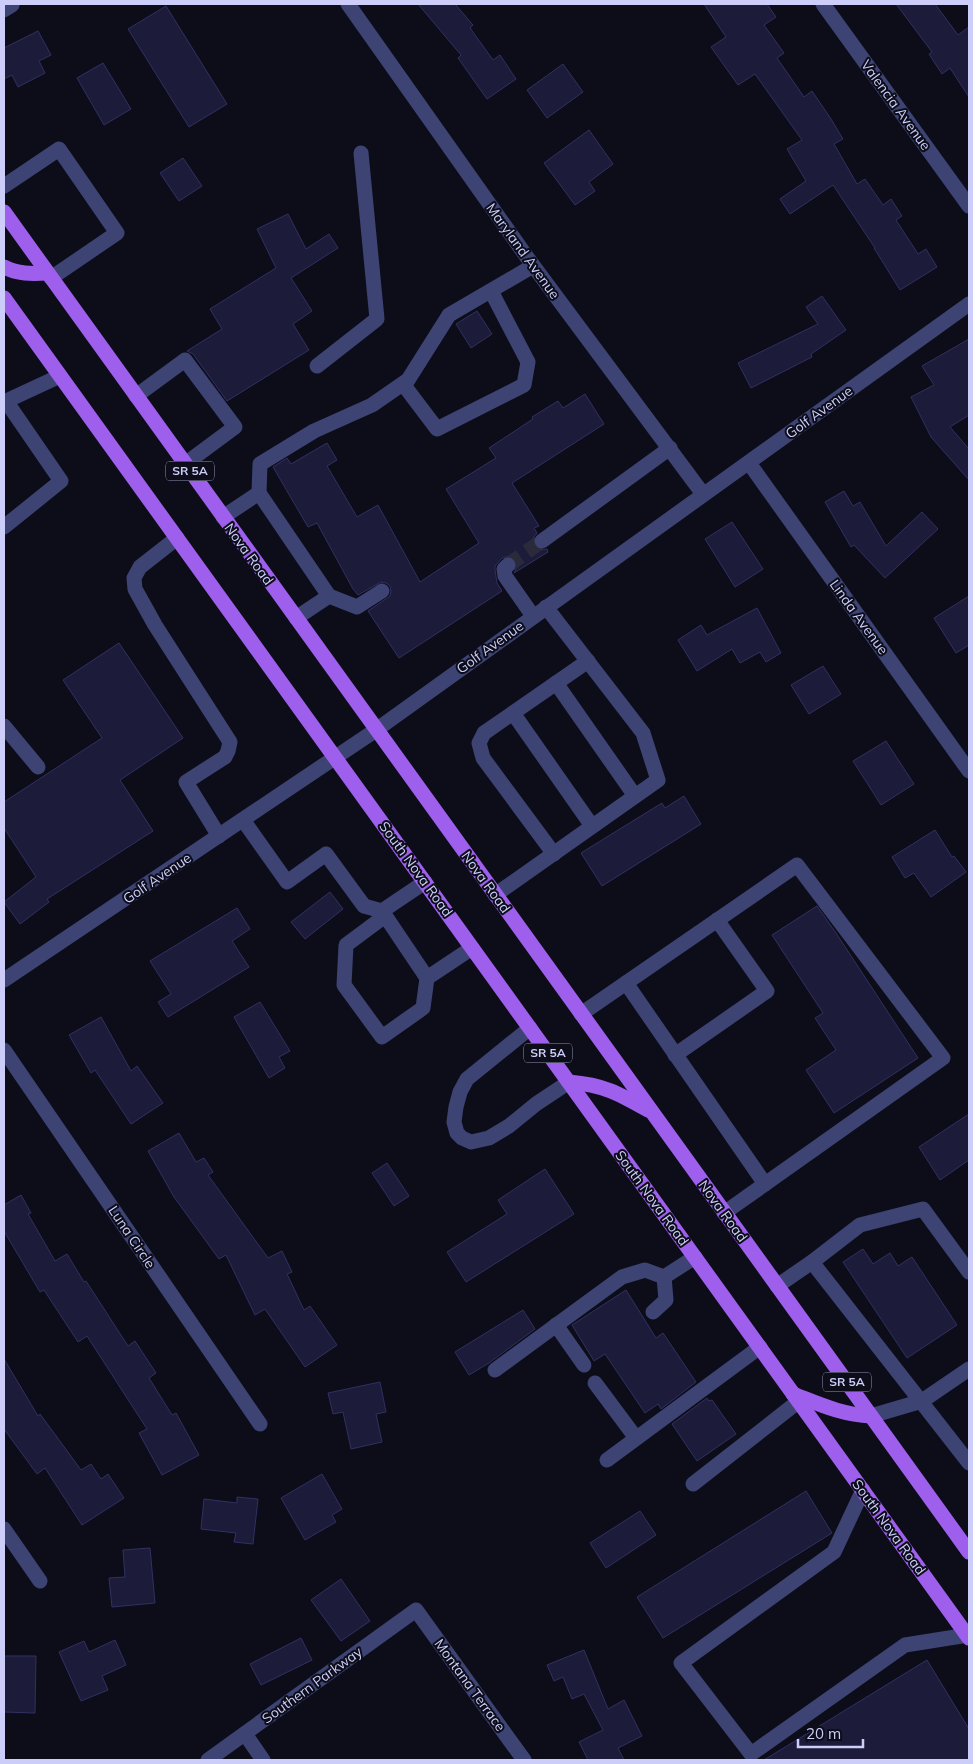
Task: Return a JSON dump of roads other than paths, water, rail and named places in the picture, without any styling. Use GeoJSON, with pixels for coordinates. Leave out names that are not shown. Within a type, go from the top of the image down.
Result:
{"type":"FeatureCollection","features":[{"type":"Feature","properties":{"kind":"main road","name":"Nova Road"},"geometry":{"type":"LineString","coordinates":[[4,212],[969,1552]]}},
{"type":"Feature","properties":{"kind":"main road"},"geometry":{"type":"LineString","coordinates":[[4,267],[13,272],[49,275]]}},
{"type":"Feature","properties":{"kind":"main road","name":"SR 5A"},"geometry":{"type":"LineString","coordinates":[[4,298],[336,758]]}},
{"type":"Feature","properties":{"kind":"main road","name":"South Nova Road"},"geometry":{"type":"LineString","coordinates":[[336,758],[968,1637]]}},
{"type":"Feature","properties":{"kind":"main road"},"geometry":{"type":"LineString","coordinates":[[569,1082],[588,1084],[611,1090],[652,1112]]}},
{"type":"Feature","properties":{"kind":"main road"},"geometry":{"type":"LineString","coordinates":[[796,1397],[853,1416],[871,1416]]}},
{"type":"Feature","properties":{"kind":"street","name":"Maryland Avenue"},"geometry":{"type":"LineString","coordinates":[[348,4],[533,266],[703,494]]}},
{"type":"Feature","properties":{"kind":"street","name":"Valencia Avenue"},"geometry":{"type":"LineString","coordinates":[[824,4],[969,206]]}},
{"type":"Feature","properties":{"kind":"street"},"geometry":{"type":"LineString","coordinates":[[4,186],[59,148],[117,233],[49,275]]}},
{"type":"Feature","properties":{"kind":"street"},"geometry":{"type":"LineString","coordinates":[[318,366],[377,319],[361,153]]}},
{"type":"Feature","properties":{"kind":"street"},"geometry":{"type":"LineString","coordinates":[[382,591],[357,607],[329,596],[259,493],[260,464],[314,431],[372,406],[403,384],[408,380],[449,315],[533,266]]}},
{"type":"Feature","properties":{"kind":"street"},"geometry":{"type":"LineString","coordinates":[[403,384],[437,429],[524,385],[528,362],[491,291]]}},
{"type":"Feature","properties":{"kind":"street","name":"Golf Avenue"},"geometry":{"type":"LineString","coordinates":[[4,980],[376,730],[969,304]]}},
{"type":"Feature","properties":{"kind":"street"},"geometry":{"type":"LineString","coordinates":[[136,396],[185,360],[235,427],[185,464]]}},
{"type":"Feature","properties":{"kind":"street"},"geometry":{"type":"LineString","coordinates":[[4,527],[61,481],[5,401],[60,376]]}},
{"type":"Feature","properties":{"kind":"street"},"geometry":{"type":"LineString","coordinates":[[542,541],[670,448]]}},
{"type":"Feature","properties":{"kind":"street","name":"Linda Avenue"},"geometry":{"type":"LineString","coordinates":[[748,462],[969,771]]}},
{"type":"Feature","properties":{"kind":"street"},"geometry":{"type":"LineString","coordinates":[[223,517],[259,493]]}},
{"type":"Feature","properties":{"kind":"street"},"geometry":{"type":"LineString","coordinates":[[177,538],[140,566],[134,578],[135,589],[155,625],[230,742],[225,757],[186,782],[220,836]]}},
{"type":"Feature","properties":{"kind":"street"},"geometry":{"type":"LineString","coordinates":[[508,564],[504,569],[505,576],[533,616]]}},
{"type":"Feature","properties":{"kind":"street"},"geometry":{"type":"LineString","coordinates":[[296,618],[329,596]]}},
{"type":"Feature","properties":{"kind":"street"},"geometry":{"type":"LineString","coordinates":[[495,895],[658,780],[643,733],[546,607]]}},
{"type":"Feature","properties":{"kind":"street"},"geometry":{"type":"LineString","coordinates":[[554,854],[483,758],[479,743],[484,732],[588,661]]}},
{"type":"Feature","properties":{"kind":"street"},"geometry":{"type":"LineString","coordinates":[[556,683],[635,796]]}},
{"type":"Feature","properties":{"kind":"street"},"geometry":{"type":"LineString","coordinates":[[512,713],[592,826]]}},
{"type":"Feature","properties":{"kind":"street"},"geometry":{"type":"LineString","coordinates":[[4,726],[38,767]]}},
{"type":"Feature","properties":{"kind":"street"},"geometry":{"type":"LineString","coordinates":[[243,820],[288,882],[326,854],[364,906],[383,914],[427,978],[423,1008],[382,1037],[344,985],[346,945],[383,914],[425,882]]}},
{"type":"Feature","properties":{"kind":"street"},"geometry":{"type":"LineString","coordinates":[[581,1014],[797,865],[943,1058],[724,1213]]}},
{"type":"Feature","properties":{"kind":"street"},"geometry":{"type":"LineString","coordinates":[[675,1055],[767,991],[717,920]]}},
{"type":"Feature","properties":{"kind":"street"},"geometry":{"type":"LineString","coordinates":[[427,978],[472,948]]}},
{"type":"Feature","properties":{"kind":"street"},"geometry":{"type":"LineString","coordinates":[[626,983],[765,1184]]}},
{"type":"Feature","properties":{"kind":"street"},"geometry":{"type":"LineString","coordinates":[[530,1028],[467,1079],[460,1092],[456,1107],[454,1122],[457,1133],[462,1138],[471,1142],[488,1138],[509,1126],[536,1104],[569,1082]]}},
{"type":"Feature","properties":{"kind":"street","name":"Luna Circle"},"geometry":{"type":"LineString","coordinates":[[4,1050],[260,1424]]}},
{"type":"Feature","properties":{"kind":"street"},"geometry":{"type":"LineString","coordinates":[[778,1286],[860,1225],[923,1209],[969,1272]]}},
{"type":"Feature","properties":{"kind":"street"},"geometry":{"type":"LineString","coordinates":[[664,1277],[695,1257]]}},
{"type":"Feature","properties":{"kind":"street"},"geometry":{"type":"LineString","coordinates":[[812,1262],[969,1463]]}},
{"type":"Feature","properties":{"kind":"street"},"geometry":{"type":"LineString","coordinates":[[495,1370],[622,1277],[645,1270],[664,1277]]}},
{"type":"Feature","properties":{"kind":"street"},"geometry":{"type":"LineString","coordinates":[[652,1312],[666,1300],[664,1277]]}},
{"type":"Feature","properties":{"kind":"street"},"geometry":{"type":"LineString","coordinates":[[556,1325],[584,1365]]}},
{"type":"Feature","properties":{"kind":"street"},"geometry":{"type":"LineString","coordinates":[[607,1460],[760,1347]]}},
{"type":"Feature","properties":{"kind":"street"},"geometry":{"type":"LineString","coordinates":[[871,1416],[922,1401],[969,1369]]}},
{"type":"Feature","properties":{"kind":"street"},"geometry":{"type":"LineString","coordinates":[[595,1383],[636,1438]]}},
{"type":"Feature","properties":{"kind":"street"},"geometry":{"type":"LineString","coordinates":[[694,1484],[796,1397]]}},
{"type":"Feature","properties":{"kind":"street"},"geometry":{"type":"LineString","coordinates":[[863,1490],[834,1552],[681,1663],[751,1754],[905,1645],[968,1637]]}},
{"type":"Feature","properties":{"kind":"street"},"geometry":{"type":"LineString","coordinates":[[4,1529],[40,1581]]}},
{"type":"Feature","properties":{"kind":"street","name":"Southern Parkway"},"geometry":{"type":"LineString","coordinates":[[208,1760],[416,1610]]}},
{"type":"Feature","properties":{"kind":"street","name":"Montana Terrace"},"geometry":{"type":"LineString","coordinates":[[416,1610],[524,1760]]}},
{"type":"Feature","properties":{"kind":"street"},"geometry":{"type":"LineString","coordinates":[[244,1734],[263,1760]]}},
{"type":"Feature","properties":{"kind":"tunnel"},"geometry":{"type":"LineString","coordinates":[[508,565],[542,541]]}}]}
